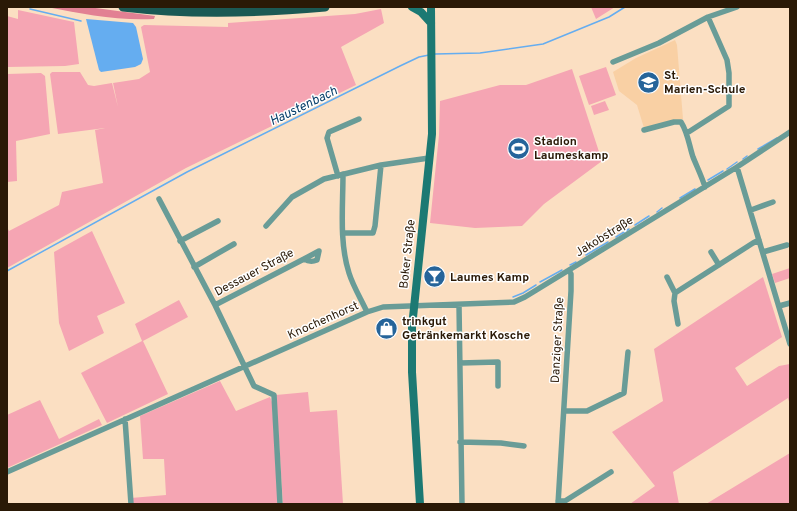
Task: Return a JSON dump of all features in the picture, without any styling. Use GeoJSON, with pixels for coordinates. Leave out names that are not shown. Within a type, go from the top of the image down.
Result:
{"type":"FeatureCollection","features":[{"type":"Feature","properties":{"kind":"main road"},"geometry":{"type":"LineString","coordinates":[[123,7],[160,11],[204,12],[266,11],[325,7]]}},
{"type":"Feature","properties":{"kind":"main road"},"geometry":{"type":"LineString","coordinates":[[412,7],[421,12],[431,23]]}},
{"type":"Feature","properties":{"kind":"main road","name":"Boker Straße"},"geometry":{"type":"LineString","coordinates":[[420,504],[412,372],[412,327],[432,134],[431,7]]}},
{"type":"Feature","properties":{"kind":"street"},"geometry":{"type":"LineString","coordinates":[[613,62],[664,40],[708,17],[737,7]]}},
{"type":"Feature","properties":{"kind":"street"},"geometry":{"type":"LineString","coordinates":[[687,133],[729,106],[727,60],[708,17]]}},
{"type":"Feature","properties":{"kind":"street"},"geometry":{"type":"LineString","coordinates":[[359,119],[329,132],[327,138],[341,175],[345,258],[349,274],[367,312]]}},
{"type":"Feature","properties":{"kind":"street"},"geometry":{"type":"LineString","coordinates":[[644,130],[679,121],[687,133],[694,158],[705,187]]}},
{"type":"Feature","properties":{"kind":"street","name":"Jakobstraße"},"geometry":{"type":"LineString","coordinates":[[413,307],[514,302],[525,298],[737,167],[790,132]]}},
{"type":"Feature","properties":{"kind":"street"},"geometry":{"type":"LineString","coordinates":[[266,226],[292,197],[324,179],[381,165],[429,158]]}},
{"type":"Feature","properties":{"kind":"street"},"geometry":{"type":"LineString","coordinates":[[343,233],[373,233],[381,165]]}},
{"type":"Feature","properties":{"kind":"street"},"geometry":{"type":"LineString","coordinates":[[737,167],[790,344]]}},
{"type":"Feature","properties":{"kind":"street"},"geometry":{"type":"LineString","coordinates":[[159,199],[215,305],[254,386],[274,395],[280,504]]}},
{"type":"Feature","properties":{"kind":"street"},"geometry":{"type":"LineString","coordinates":[[751,210],[774,202]]}},
{"type":"Feature","properties":{"kind":"street"},"geometry":{"type":"LineString","coordinates":[[180,241],[218,221]]}},
{"type":"Feature","properties":{"kind":"street"},"geometry":{"type":"LineString","coordinates":[[675,293],[759,240]]}},
{"type":"Feature","properties":{"kind":"street"},"geometry":{"type":"LineString","coordinates":[[194,267],[234,244]]}},
{"type":"Feature","properties":{"kind":"street"},"geometry":{"type":"LineString","coordinates":[[763,252],[787,245]]}},
{"type":"Feature","properties":{"kind":"street"},"geometry":{"type":"LineString","coordinates":[[711,252],[719,265]]}},
{"type":"Feature","properties":{"kind":"street","name":"Dessauer Straße"},"geometry":{"type":"LineString","coordinates":[[215,305],[304,259]]}},
{"type":"Feature","properties":{"kind":"street","name":"Danziger Straße"},"geometry":{"type":"LineString","coordinates":[[558,502],[571,291],[571,274],[569,270]]}},
{"type":"Feature","properties":{"kind":"street"},"geometry":{"type":"LineString","coordinates":[[667,277],[675,293],[674,301],[678,324]]}},
{"type":"Feature","properties":{"kind":"street"},"geometry":{"type":"LineString","coordinates":[[779,306],[790,303]]}},
{"type":"Feature","properties":{"kind":"street"},"geometry":{"type":"LineString","coordinates":[[459,305],[462,504]]}},
{"type":"Feature","properties":{"kind":"street","name":"Knochenhorst"},"geometry":{"type":"LineString","coordinates":[[7,472],[367,312],[383,307],[413,307]]}},
{"type":"Feature","properties":{"kind":"street"},"geometry":{"type":"LineString","coordinates":[[564,411],[587,411],[624,393],[628,352]]}},
{"type":"Feature","properties":{"kind":"street"},"geometry":{"type":"LineString","coordinates":[[460,363],[498,362],[498,386]]}},
{"type":"Feature","properties":{"kind":"street"},"geometry":{"type":"LineString","coordinates":[[125,419],[131,504]]}},
{"type":"Feature","properties":{"kind":"street"},"geometry":{"type":"LineString","coordinates":[[460,442],[501,443],[524,446]]}},
{"type":"Feature","properties":{"kind":"street"},"geometry":{"type":"LineString","coordinates":[[558,502],[564,501],[611,472]]}},
{"type":"Feature","properties":{"kind":"shaded area"},"geometry":{"type":"Polygon","coordinates":[[[47,7],[88,7],[155,16],[154,19],[114,18],[47,7]]]}},
{"type":"Feature","properties":{"kind":"shaded area"},"geometry":{"type":"Polygon","coordinates":[[[591,7],[615,7],[596,19],[591,7]]]}},
{"type":"Feature","properties":{"kind":"shaded area"},"geometry":{"type":"Polygon","coordinates":[[[381,9],[384,23],[341,47],[356,85],[186,168],[7,268],[7,227],[9,231],[59,205],[62,192],[103,183],[95,130],[105,128],[58,134],[50,74],[52,72],[80,72],[88,85],[94,86],[112,83],[118,107],[113,83],[139,79],[150,72],[141,27],[144,25],[228,27],[228,23],[355,14],[381,9]]]}},
{"type":"Feature","properties":{"kind":"shaded area"},"geometry":{"type":"Polygon","coordinates":[[[18,10],[74,22],[79,64],[65,66],[7,67],[7,16],[18,19],[18,10]]]}},
{"type":"Feature","properties":{"kind":"shaded area","name":"St. Marien-Schule"},"geometry":{"type":"Polygon","coordinates":[[[675,40],[677,45],[683,119],[644,128],[637,105],[619,91],[613,72],[636,58],[675,40]]]}},
{"type":"Feature","properties":{"kind":"shaded area"},"geometry":{"type":"Polygon","coordinates":[[[606,67],[616,95],[589,105],[579,76],[606,67]]]}},
{"type":"Feature","properties":{"kind":"shaded area","name":"Stadion Laumeskamp"},"geometry":{"type":"Polygon","coordinates":[[[572,69],[602,161],[544,204],[522,226],[475,228],[430,223],[439,135],[440,101],[500,85],[526,85],[572,69]]]}},
{"type":"Feature","properties":{"kind":"shaded area"},"geometry":{"type":"Polygon","coordinates":[[[41,73],[45,76],[50,134],[16,141],[17,181],[7,182],[7,74],[41,73]]]}},
{"type":"Feature","properties":{"kind":"shaded area"},"geometry":{"type":"Polygon","coordinates":[[[605,101],[609,110],[594,115],[591,106],[605,101]]]}},
{"type":"Feature","properties":{"kind":"shaded area"},"geometry":{"type":"Polygon","coordinates":[[[92,231],[125,303],[97,316],[104,333],[69,351],[59,323],[54,252],[92,231]]]}},
{"type":"Feature","properties":{"kind":"shaded area"},"geometry":{"type":"Polygon","coordinates":[[[790,268],[790,278],[775,283],[772,274],[790,268]]]}},
{"type":"Feature","properties":{"kind":"shaded area"},"geometry":{"type":"Polygon","coordinates":[[[763,277],[782,337],[735,368],[747,386],[779,366],[790,364],[790,405],[788,398],[673,472],[679,504],[630,504],[655,486],[612,432],[663,401],[654,349],[763,277]]]}},
{"type":"Feature","properties":{"kind":"shaded area"},"geometry":{"type":"Polygon","coordinates":[[[179,300],[188,317],[143,341],[168,394],[107,423],[81,373],[142,341],[135,324],[179,300]]]}},
{"type":"Feature","properties":{"kind":"shaded area"},"geometry":{"type":"Polygon","coordinates":[[[220,381],[236,411],[270,397],[272,402],[278,504],[132,504],[131,498],[166,495],[164,459],[143,459],[140,416],[220,381]]]}},
{"type":"Feature","properties":{"kind":"shaded area"},"geometry":{"type":"Polygon","coordinates":[[[308,392],[310,412],[337,410],[343,504],[283,504],[276,395],[308,392]]]}},
{"type":"Feature","properties":{"kind":"shaded area"},"geometry":{"type":"Polygon","coordinates":[[[40,400],[59,439],[99,419],[102,425],[7,468],[7,415],[40,400]]]}},
{"type":"Feature","properties":{"kind":"shaded area"},"geometry":{"type":"Polygon","coordinates":[[[790,453],[790,504],[706,504],[790,453]]]}},
{"type":"Feature","properties":{"kind":"water"},"geometry":{"type":"Polygon","coordinates":[[[86,19],[133,23],[136,27],[143,59],[141,64],[135,67],[101,72],[99,70],[86,19]]]}},
{"type":"Feature","properties":{"kind":"waterway","name":"Haustenbach"},"geometry":{"type":"LineString","coordinates":[[435,54],[480,53],[543,44],[609,17],[625,7]]}},
{"type":"Feature","properties":{"kind":"waterway"},"geometry":{"type":"LineString","coordinates":[[30,9],[81,21]]}},
{"type":"Feature","properties":{"kind":"waterway","name":"Haustenbach"},"geometry":{"type":"LineString","coordinates":[[7,271],[187,172],[400,66],[419,57],[429,55]]}},
{"type":"Feature","properties":{"kind":"waterway"},"geometry":{"type":"LineString","coordinates":[[758,149],[777,138]]}},
{"type":"Feature","properties":{"kind":"waterway"},"geometry":{"type":"LineString","coordinates":[[743,159],[747,156]]}},
{"type":"Feature","properties":{"kind":"waterway"},"geometry":{"type":"LineString","coordinates":[[727,169],[737,162]]}},
{"type":"Feature","properties":{"kind":"waterway"},"geometry":{"type":"LineString","coordinates":[[708,180],[723,171]]}},
{"type":"Feature","properties":{"kind":"waterway"},"geometry":{"type":"LineString","coordinates":[[680,198],[695,189]]}},
{"type":"Feature","properties":{"kind":"waterway"},"geometry":{"type":"LineString","coordinates":[[657,212],[662,208]]}},
{"type":"Feature","properties":{"kind":"waterway"},"geometry":{"type":"LineString","coordinates":[[635,225],[649,216]]}},
{"type":"Feature","properties":{"kind":"waterway"},"geometry":{"type":"LineString","coordinates":[[616,237],[629,229]]}},
{"type":"Feature","properties":{"kind":"waterway"},"geometry":{"type":"LineString","coordinates":[[586,255],[608,242]]}},
{"type":"Feature","properties":{"kind":"waterway"},"geometry":{"type":"LineString","coordinates":[[570,265],[576,262]]}},
{"type":"Feature","properties":{"kind":"waterway"},"geometry":{"type":"LineString","coordinates":[[540,282],[562,270]]}},
{"type":"Feature","properties":{"kind":"waterway"},"geometry":{"type":"LineString","coordinates":[[513,297],[536,285]]}},
{"type":"Feature","properties":{"kind":"place","name":"St. Marien-Schule"},"geometry":{"type":"Point","coordinates":[648,82]}},
{"type":"Feature","properties":{"kind":"place","name":"Stadion Laumeskamp"},"geometry":{"type":"Point","coordinates":[518,148]}},
{"type":"Feature","properties":{"kind":"place","name":"Laumes Kamp"},"geometry":{"type":"Point","coordinates":[435,277]}},
{"type":"Feature","properties":{"kind":"place","name":"trinkgut Getränkemarkt Kosche"},"geometry":{"type":"Point","coordinates":[387,328]}}]}
